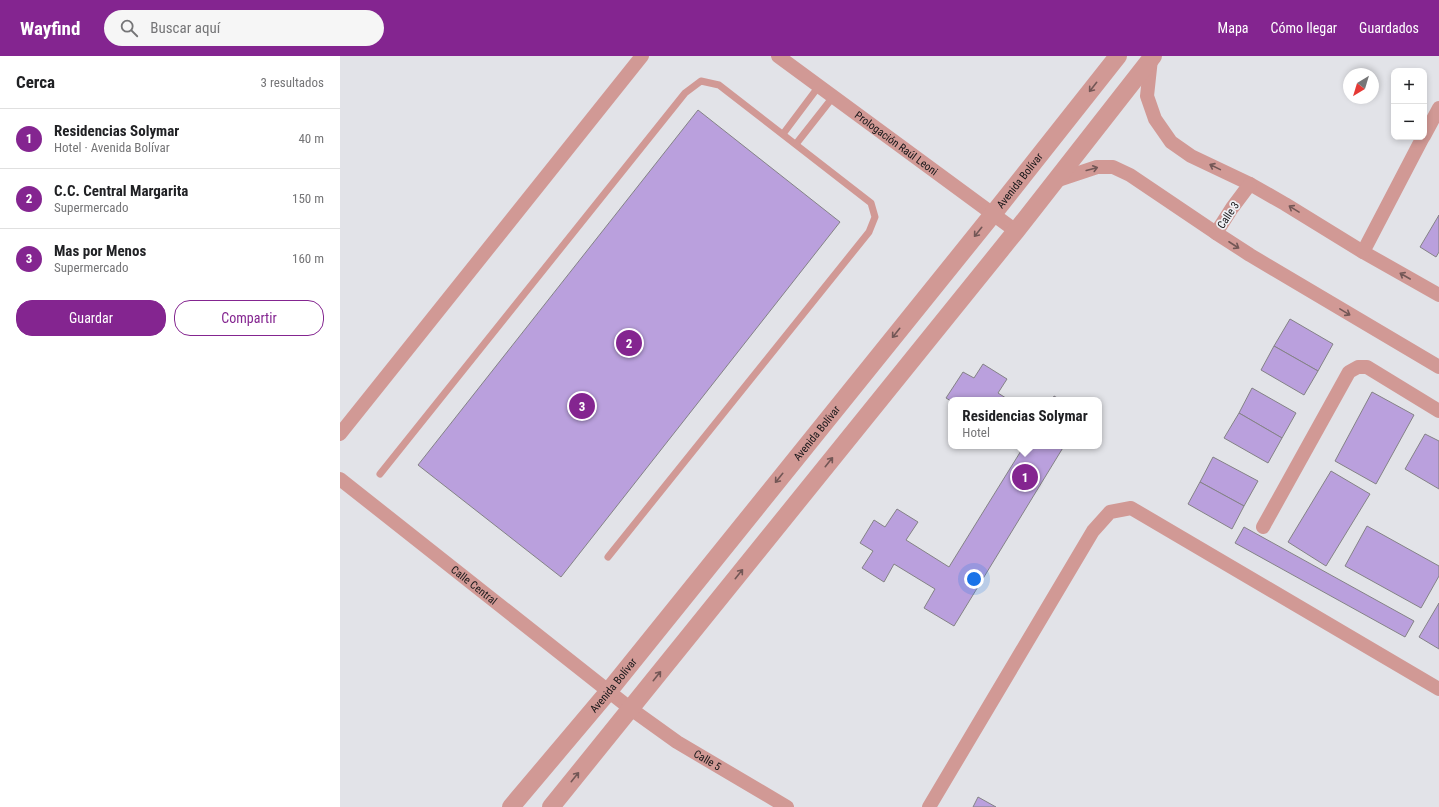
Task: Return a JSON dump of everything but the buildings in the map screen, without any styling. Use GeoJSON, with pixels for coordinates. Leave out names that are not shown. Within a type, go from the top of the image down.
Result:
{"type":"FeatureCollection","features":[{"type":"Feature","properties":{"kind":"street"},"geometry":{"type":"LineString","coordinates":[[340,434],[642,56]]}},
{"type":"Feature","properties":{"kind":"street","name":"Prologación Raúl Leoni"},"geometry":{"type":"LineString","coordinates":[[778,56],[1016,231]]}},
{"type":"Feature","properties":{"kind":"street","name":"Avenida Bolívar"},"geometry":{"type":"LineString","coordinates":[[511,807],[608,692],[993,214],[1118,56]]}},
{"type":"Feature","properties":{"kind":"street"},"geometry":{"type":"LineString","coordinates":[[551,807],[1016,231],[1152,58]]}},
{"type":"Feature","properties":{"kind":"street"},"geometry":{"type":"LineString","coordinates":[[1152,58],[1147,96],[1155,119],[1171,142],[1191,156],[1250,184],[1286,204],[1362,252],[1439,295]]}},
{"type":"Feature","properties":{"kind":"street"},"geometry":{"type":"LineString","coordinates":[[1427,130],[1439,108]]}},
{"type":"Feature","properties":{"kind":"street"},"geometry":{"type":"LineString","coordinates":[[1362,252],[1422,140]]}},
{"type":"Feature","properties":{"kind":"street"},"geometry":{"type":"LineString","coordinates":[[1055,181],[1097,167],[1113,167],[1130,175],[1216,233]]}},
{"type":"Feature","properties":{"kind":"street","name":"Calle 3"},"geometry":{"type":"LineString","coordinates":[[1250,184],[1216,233],[1250,255],[1439,367]]}},
{"type":"Feature","properties":{"kind":"street"},"geometry":{"type":"LineString","coordinates":[[1263,527],[1349,372],[1358,368],[1367,368],[1439,411]]}},
{"type":"Feature","properties":{"kind":"street","name":"Calle Central"},"geometry":{"type":"LineString","coordinates":[[340,479],[631,709]]}},
{"type":"Feature","properties":{"kind":"street"},"geometry":{"type":"LineString","coordinates":[[929,807],[1093,531],[1110,512],[1131,508],[1439,690]]}},
{"type":"Feature","properties":{"kind":"street","name":"Calle 5"},"geometry":{"type":"LineString","coordinates":[[631,709],[677,742],[787,807]]}},
{"type":"Feature","properties":{"kind":"lane"},"geometry":{"type":"LineString","coordinates":[[380,474],[685,94],[700,82],[719,85],[871,204],[875,217],[869,232],[608,556]]}},
{"type":"Feature","properties":{"kind":"lane"},"geometry":{"type":"LineString","coordinates":[[783,134],[819,86]]}},
{"type":"Feature","properties":{"kind":"lane"},"geometry":{"type":"LineString","coordinates":[[796,144],[833,97]]}},
{"type":"Feature","properties":{"kind":"place","name":"C.C. Central Margarita"},"geometry":{"type":"Point","coordinates":[629,343]}},
{"type":"Feature","properties":{"kind":"place","name":"Mas por Menos"},"geometry":{"type":"Point","coordinates":[582,406]}},
{"type":"Feature","properties":{"kind":"place","name":"Residencias Solymar"},"geometry":{"type":"Point","coordinates":[1025,477]}}]}
